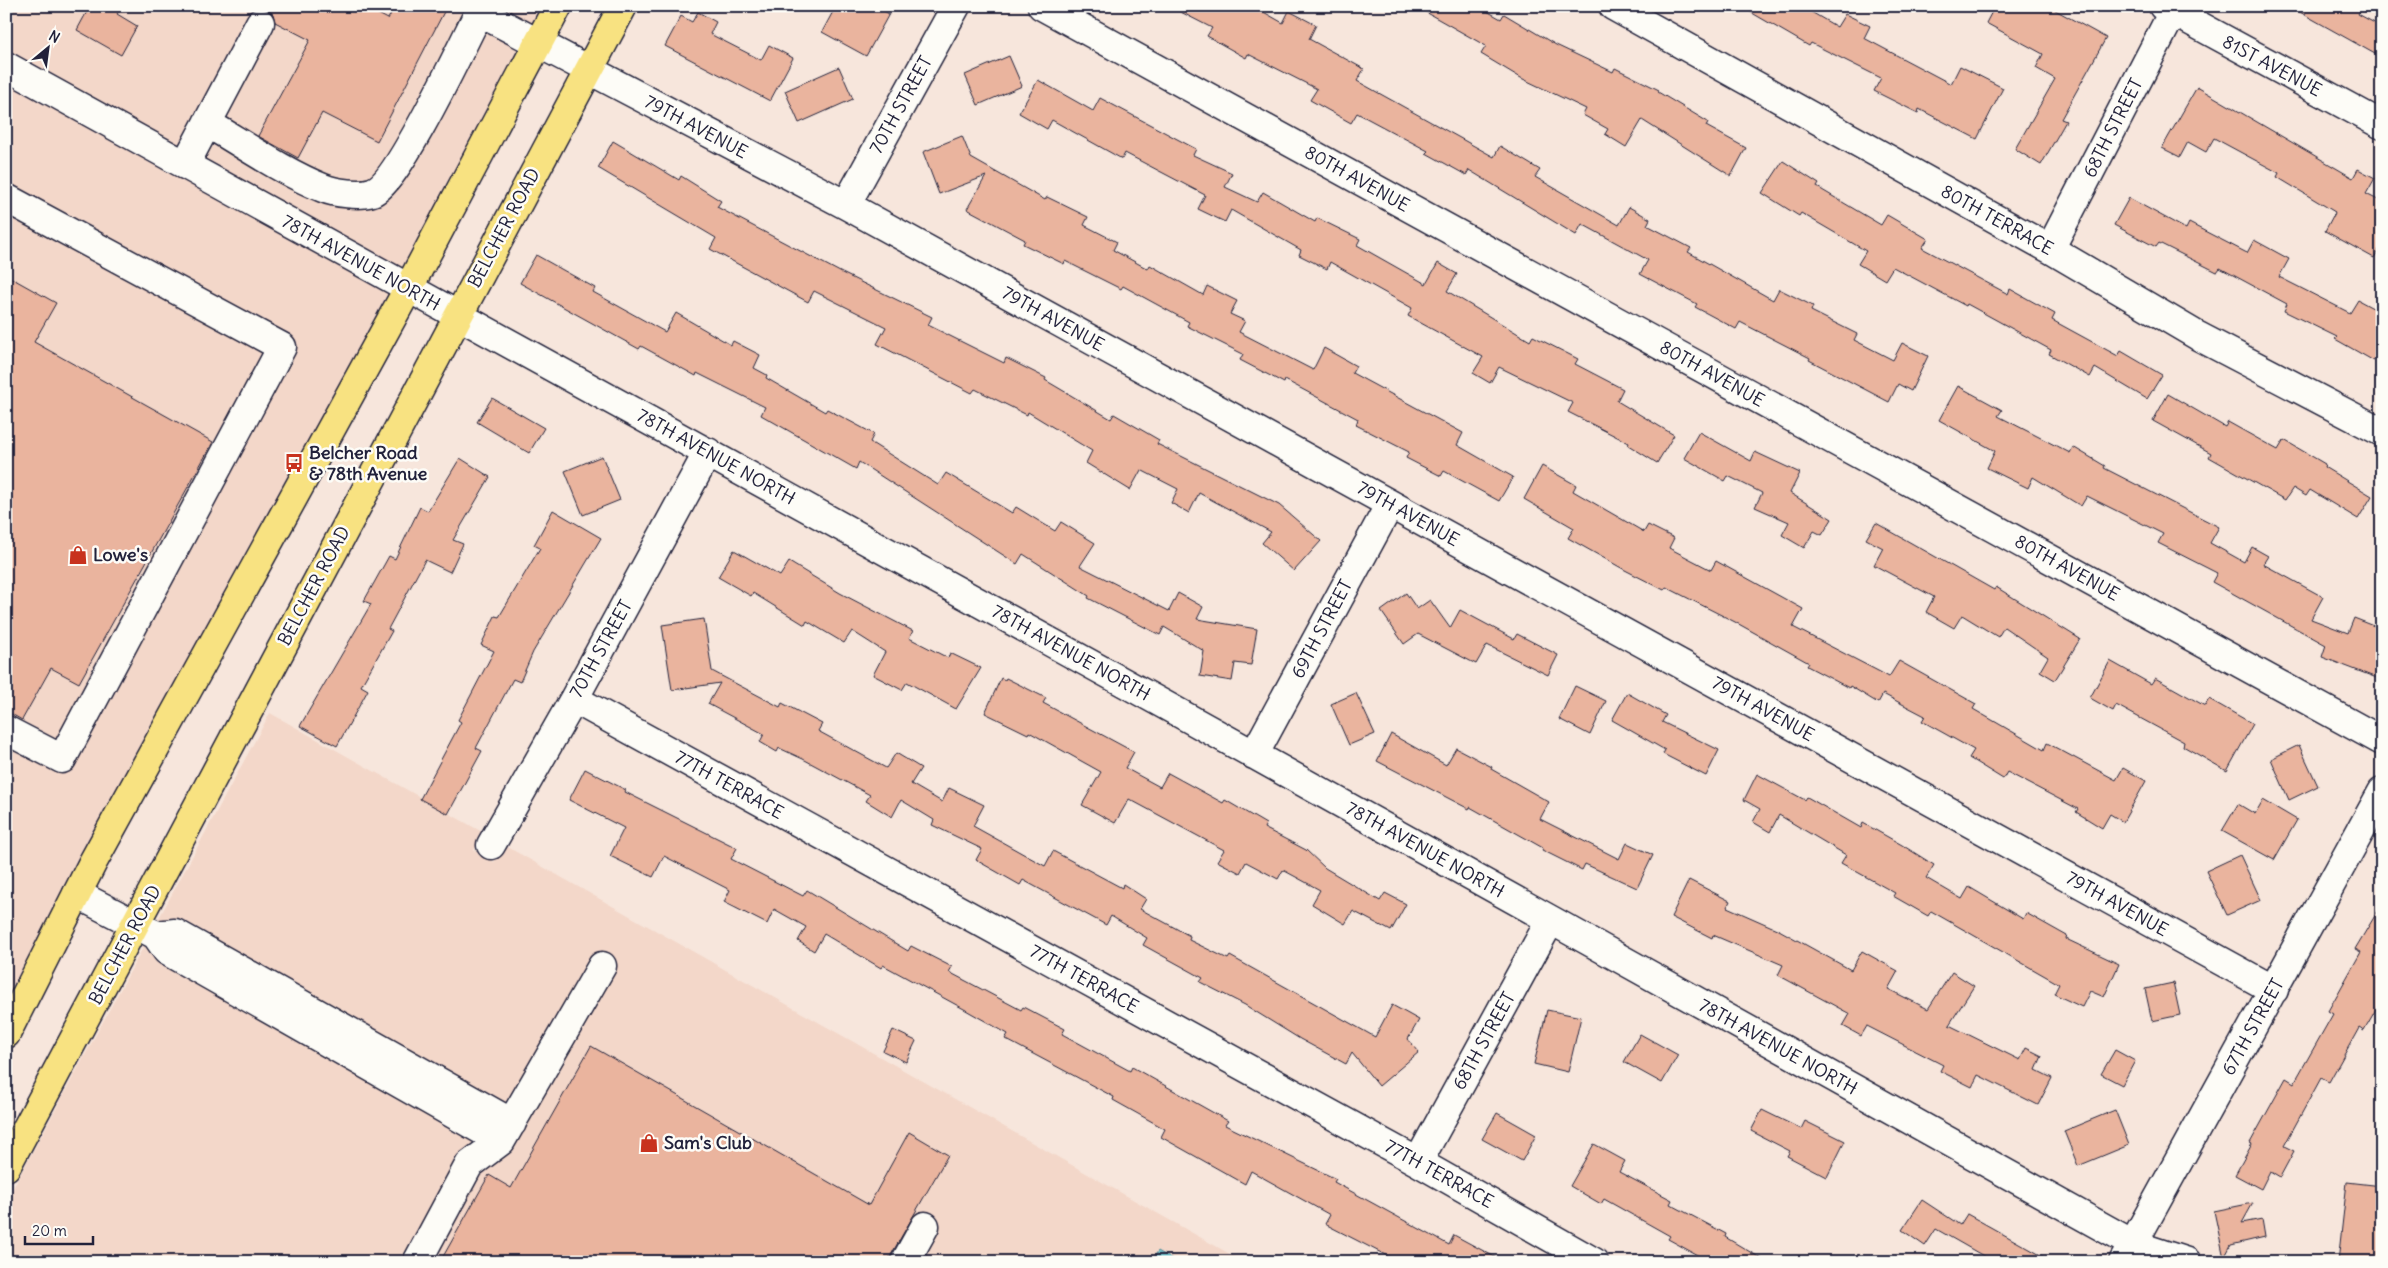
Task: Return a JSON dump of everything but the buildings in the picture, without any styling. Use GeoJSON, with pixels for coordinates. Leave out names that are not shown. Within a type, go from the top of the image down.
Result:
{"type":"FeatureCollection","features":[{"type":"Feature","properties":{"kind":"main road"},"geometry":{"type":"LineString","coordinates":[[6,1034],[77,894],[408,289],[558,6]]}},
{"type":"Feature","properties":{"kind":"main road","name":"BELCHER ROAD"},"geometry":{"type":"LineString","coordinates":[[6,1167],[146,930],[457,316],[623,6]]}},
{"type":"Feature","properties":{"kind":"street","name":"70TH STREET"},"geometry":{"type":"LineString","coordinates":[[846,205],[956,6]]}},
{"type":"Feature","properties":{"kind":"street","name":"80TH AVENUE"},"geometry":{"type":"LineString","coordinates":[[1042,6],[2382,741]]}},
{"type":"Feature","properties":{"kind":"street","name":"80TH TERRACE"},"geometry":{"type":"LineString","coordinates":[[1613,6],[2050,249],[2198,336],[2382,432]]}},
{"type":"Feature","properties":{"kind":"street","name":"68TH STREET"},"geometry":{"type":"LineString","coordinates":[[2050,249],[2171,8]]}},
{"type":"Feature","properties":{"kind":"street","name":"81ST AVENUE"},"geometry":{"type":"LineString","coordinates":[[2171,8],[2382,125]]}},
{"type":"Feature","properties":{"kind":"street","name":"79TH AVENUE"},"geometry":{"type":"LineString","coordinates":[[481,9],[538,44],[846,205],[2274,990]]}},
{"type":"Feature","properties":{"kind":"street"},"geometry":{"type":"LineString","coordinates":[[207,123],[325,189],[357,193],[373,192],[384,185],[404,156],[481,9]]}},
{"type":"Feature","properties":{"kind":"street"},"geometry":{"type":"LineString","coordinates":[[185,165],[260,23]]}},
{"type":"Feature","properties":{"kind":"street","name":"78TH AVENUE NORTH"},"geometry":{"type":"LineString","coordinates":[[6,66],[457,316],[708,452],[1550,920],[2128,1253],[2158,1262]]}},
{"type":"Feature","properties":{"kind":"street"},"geometry":{"type":"LineString","coordinates":[[6,198],[282,347],[62,759],[6,730]]}},
{"type":"Feature","properties":{"kind":"street","name":"70TH STREET"},"geometry":{"type":"LineString","coordinates":[[491,845],[574,699],[708,452]]}},
{"type":"Feature","properties":{"kind":"street","name":"69TH STREET"},"geometry":{"type":"LineString","coordinates":[[1254,755],[1390,504]]}},
{"type":"Feature","properties":{"kind":"street","name":"77TH TERRACE"},"geometry":{"type":"LineString","coordinates":[[574,699],[1418,1162],[1594,1262]]}},
{"type":"Feature","properties":{"kind":"street","name":"67TH STREET"},"geometry":{"type":"LineString","coordinates":[[2128,1253],[2382,792]]}},
{"type":"Feature","properties":{"kind":"street"},"geometry":{"type":"LineString","coordinates":[[77,894],[146,930],[167,951],[507,1132]]}},
{"type":"Feature","properties":{"kind":"street","name":"68TH STREET"},"geometry":{"type":"LineString","coordinates":[[1418,1162],[1550,920]]}},
{"type":"Feature","properties":{"kind":"street"},"geometry":{"type":"LineString","coordinates":[[417,1262],[469,1165],[507,1132],[602,966]]}},
{"type":"Feature","properties":{"kind":"street"},"geometry":{"type":"LineString","coordinates":[[905,1262],[925,1226]]}},
{"type":"Feature","properties":{"kind":"street","name":"78TH AVENUE NORTH"},"geometry":{"type":"LineString","coordinates":[[2128,1253],[2188,1262]]}},
{"type":"Feature","properties":{"kind":"shaded area"},"geometry":{"type":"Polygon","coordinates":[[[6,6],[545,6],[404,272],[6,51],[6,6]]]}},
{"type":"Feature","properties":{"kind":"shaded area"},"geometry":{"type":"Polygon","coordinates":[[[6,81],[392,295],[6,1008],[6,81]]]}},
{"type":"Feature","properties":{"kind":"shaded area"},"geometry":{"type":"Polygon","coordinates":[[[270,713],[484,833],[474,850],[494,862],[504,845],[1244,1262],[1177,1262],[1158,1251],[1151,1262],[6,1262],[6,1201],[270,713]]]}},
{"type":"Feature","properties":{"kind":"water"},"geometry":{"type":"Polygon","coordinates":[[[1158,1251],[1177,1262],[1151,1262],[1158,1251]]]}},
{"type":"Feature","properties":{"kind":"place","name":"Belcher Road & 78th Avenue"},"geometry":{"type":"Point","coordinates":[294,463]}},
{"type":"Feature","properties":{"kind":"place","name":"Lowe's"},"geometry":{"type":"Point","coordinates":[78,555]}},
{"type":"Feature","properties":{"kind":"place","name":"Sam's Club"},"geometry":{"type":"Point","coordinates":[649,1143]}}]}
